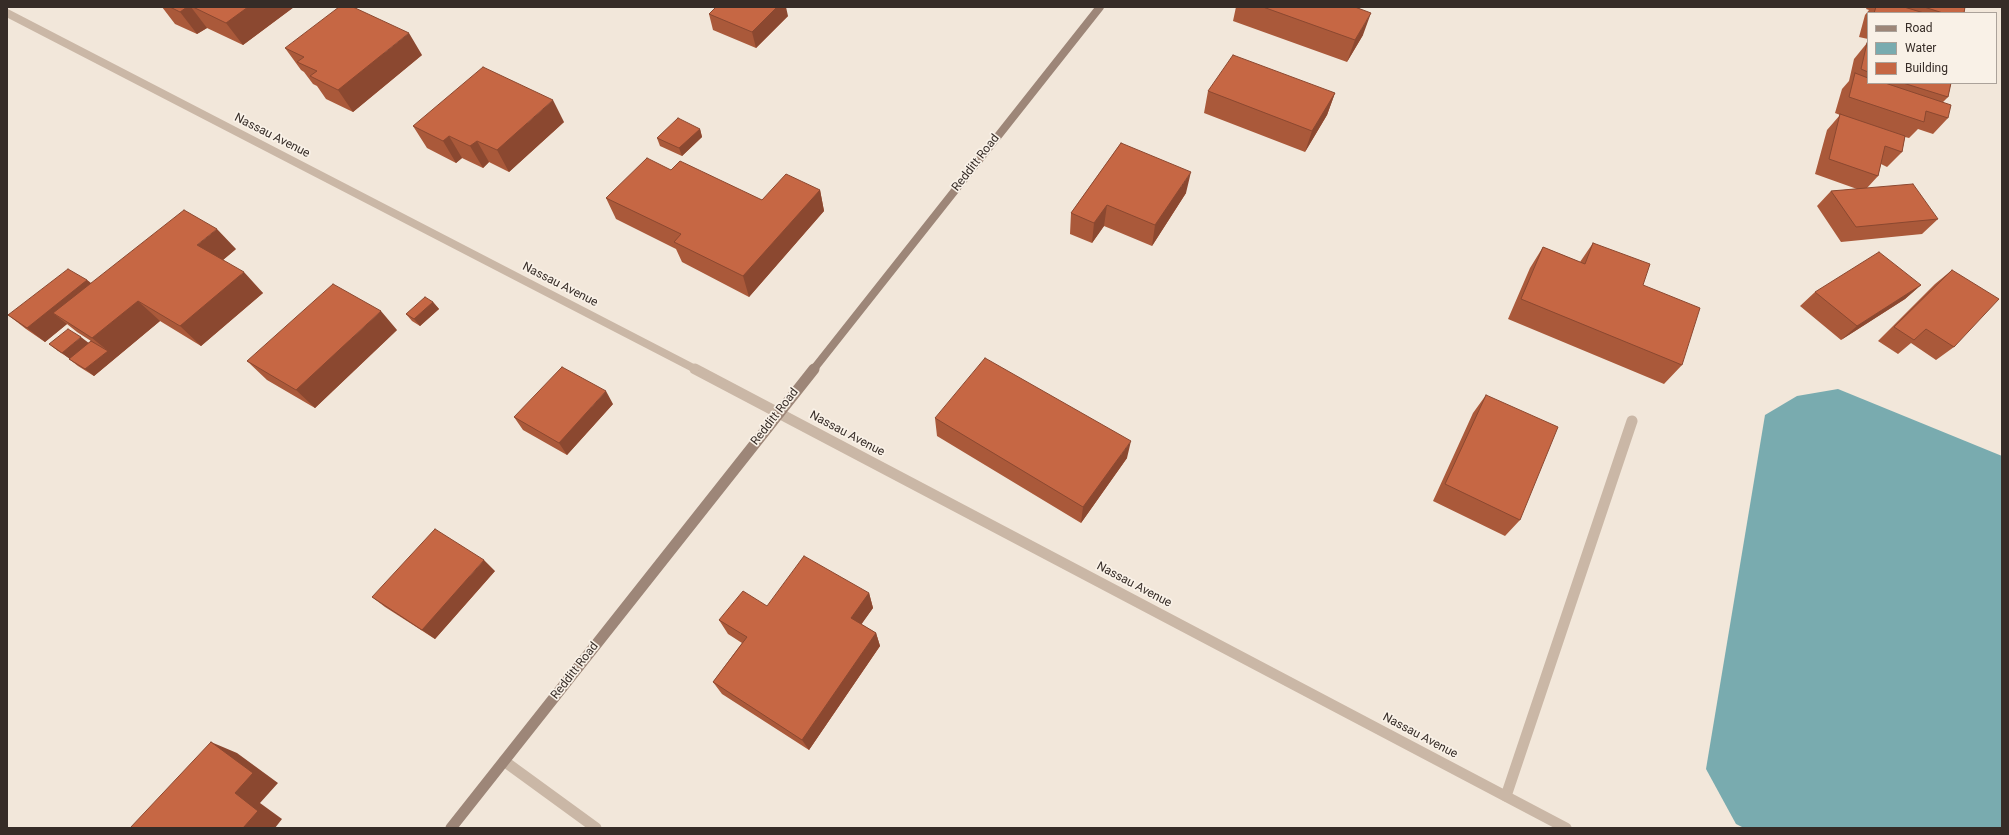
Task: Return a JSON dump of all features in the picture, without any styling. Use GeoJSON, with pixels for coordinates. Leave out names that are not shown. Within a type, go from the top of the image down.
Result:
{"type":"FeatureCollection","features":[{"type":"Feature","properties":{"kind":"street","name":"Redditt Road"},"geometry":{"type":"LineString","coordinates":[[452,828],[1100,7]]}},
{"type":"Feature","properties":{"kind":"street","name":"Nassau Avenue"},"geometry":{"type":"LineString","coordinates":[[7,13],[779,412],[1566,828]]}},
{"type":"Feature","properties":{"kind":"street"},"geometry":{"type":"LineString","coordinates":[[1506,796],[1632,421]]}},
{"type":"Feature","properties":{"kind":"street"},"geometry":{"type":"LineString","coordinates":[[504,761],[596,828]]}},
{"type":"Feature","properties":{"kind":"water"},"geometry":{"type":"Polygon","coordinates":[[[1838,389],[2002,456],[2002,828],[1744,828],[1736,824],[1706,769],[1765,415],[1797,396],[1838,389]]]}},
{"type":"Feature","properties":{"kind":"building"},"geometry":{"type":"Polygon","coordinates":[[[170,7],[187,7],[180,12],[170,7]]]}},
{"type":"Feature","properties":{"kind":"building"},"geometry":{"type":"Polygon","coordinates":[[[193,7],[248,7],[226,23],[193,7]]]}},
{"type":"Feature","properties":{"kind":"building"},"geometry":{"type":"Polygon","coordinates":[[[339,7],[353,7],[409,33],[338,90],[310,76],[317,71],[297,62],[304,57],[285,48],[339,7]]]}},
{"type":"Feature","properties":{"kind":"building"},"geometry":{"type":"Polygon","coordinates":[[[716,7],[777,7],[752,32],[709,14],[716,7]]]}},
{"type":"Feature","properties":{"kind":"building"},"geometry":{"type":"Polygon","coordinates":[[[1263,7],[1355,7],[1371,13],[1355,40],[1263,7]]]}},
{"type":"Feature","properties":{"kind":"building"},"geometry":{"type":"Polygon","coordinates":[[[1876,7],[1904,7],[1921,12],[1874,12],[1876,7]]]}},
{"type":"Feature","properties":{"kind":"building"},"geometry":{"type":"Polygon","coordinates":[[[1924,7],[1965,7],[1964,12],[1940,12],[1924,7]]]}},
{"type":"Feature","properties":{"kind":"building"},"geometry":{"type":"Polygon","coordinates":[[[1867,43],[1867,72],[1861,69],[1867,43]]]}},
{"type":"Feature","properties":{"kind":"building"},"geometry":{"type":"Polygon","coordinates":[[[1233,55],[1335,93],[1312,131],[1208,91],[1233,55]]]}},
{"type":"Feature","properties":{"kind":"building"},"geometry":{"type":"Polygon","coordinates":[[[483,67],[553,100],[497,150],[477,141],[470,146],[449,136],[443,141],[413,126],[483,67]]]}},
{"type":"Feature","properties":{"kind":"building"},"geometry":{"type":"Polygon","coordinates":[[[1855,73],[1867,78],[1867,84],[1888,84],[1951,105],[1948,118],[1926,111],[1924,122],[1849,97],[1855,73]]]}},
{"type":"Feature","properties":{"kind":"building"},"geometry":{"type":"Polygon","coordinates":[[[1906,84],[1951,84],[1948,97],[1906,84]]]}},
{"type":"Feature","properties":{"kind":"building"},"geometry":{"type":"Polygon","coordinates":[[[1840,114],[1905,136],[1902,152],[1885,146],[1878,176],[1829,159],[1840,114]]]}},
{"type":"Feature","properties":{"kind":"building"},"geometry":{"type":"Polygon","coordinates":[[[678,118],[700,129],[679,148],[657,138],[678,118]]]}},
{"type":"Feature","properties":{"kind":"building"},"geometry":{"type":"Polygon","coordinates":[[[1121,143],[1191,172],[1155,225],[1107,205],[1094,223],[1071,213],[1121,143]]]}},
{"type":"Feature","properties":{"kind":"building"},"geometry":{"type":"Polygon","coordinates":[[[647,158],[671,170],[680,161],[762,200],[786,174],[820,190],[743,276],[674,242],[681,234],[606,198],[647,158]]]}},
{"type":"Feature","properties":{"kind":"building"},"geometry":{"type":"Polygon","coordinates":[[[1913,184],[1938,219],[1856,227],[1831,191],[1913,184]]]}},
{"type":"Feature","properties":{"kind":"building"},"geometry":{"type":"Polygon","coordinates":[[[184,210],[217,229],[197,245],[244,272],[180,326],[138,301],[92,338],[53,313],[184,210]]]}},
{"type":"Feature","properties":{"kind":"building"},"geometry":{"type":"Polygon","coordinates":[[[1593,243],[1650,264],[1643,285],[1700,308],[1682,365],[1521,299],[1543,247],[1585,264],[1593,243]]]}},
{"type":"Feature","properties":{"kind":"building"},"geometry":{"type":"Polygon","coordinates":[[[1879,252],[1921,285],[1857,326],[1815,292],[1879,252]]]}},
{"type":"Feature","properties":{"kind":"building"},"geometry":{"type":"Polygon","coordinates":[[[68,269],[87,280],[27,328],[8,315],[68,269]]]}},
{"type":"Feature","properties":{"kind":"building"},"geometry":{"type":"Polygon","coordinates":[[[1952,270],[1999,299],[1954,347],[1926,329],[1914,340],[1894,327],[1952,270]]]}},
{"type":"Feature","properties":{"kind":"building"},"geometry":{"type":"Polygon","coordinates":[[[333,284],[381,311],[296,390],[247,361],[333,284]]]}},
{"type":"Feature","properties":{"kind":"building"},"geometry":{"type":"Polygon","coordinates":[[[425,297],[433,302],[414,319],[406,314],[425,297]]]}},
{"type":"Feature","properties":{"kind":"building"},"geometry":{"type":"Polygon","coordinates":[[[68,329],[81,337],[62,353],[49,344],[68,329]]]}},
{"type":"Feature","properties":{"kind":"building"},"geometry":{"type":"Polygon","coordinates":[[[91,341],[108,351],[85,369],[69,359],[91,341]]]}},
{"type":"Feature","properties":{"kind":"building"},"geometry":{"type":"Polygon","coordinates":[[[985,358],[1131,441],[1083,507],[935,418],[985,358]]]}},
{"type":"Feature","properties":{"kind":"building"},"geometry":{"type":"Polygon","coordinates":[[[562,367],[606,391],[559,443],[514,417],[562,367]]]}},
{"type":"Feature","properties":{"kind":"building"},"geometry":{"type":"Polygon","coordinates":[[[1486,395],[1558,427],[1520,520],[1445,484],[1486,395]]]}},
{"type":"Feature","properties":{"kind":"building"},"geometry":{"type":"Polygon","coordinates":[[[435,529],[484,560],[422,630],[372,597],[435,529]]]}},
{"type":"Feature","properties":{"kind":"building"},"geometry":{"type":"Polygon","coordinates":[[[804,556],[869,593],[851,618],[876,633],[802,740],[713,682],[747,637],[719,620],[743,591],[767,606],[804,556]]]}},
{"type":"Feature","properties":{"kind":"building"},"geometry":{"type":"Polygon","coordinates":[[[211,742],[253,773],[235,793],[258,811],[243,828],[130,828],[211,742]]]}}]}
